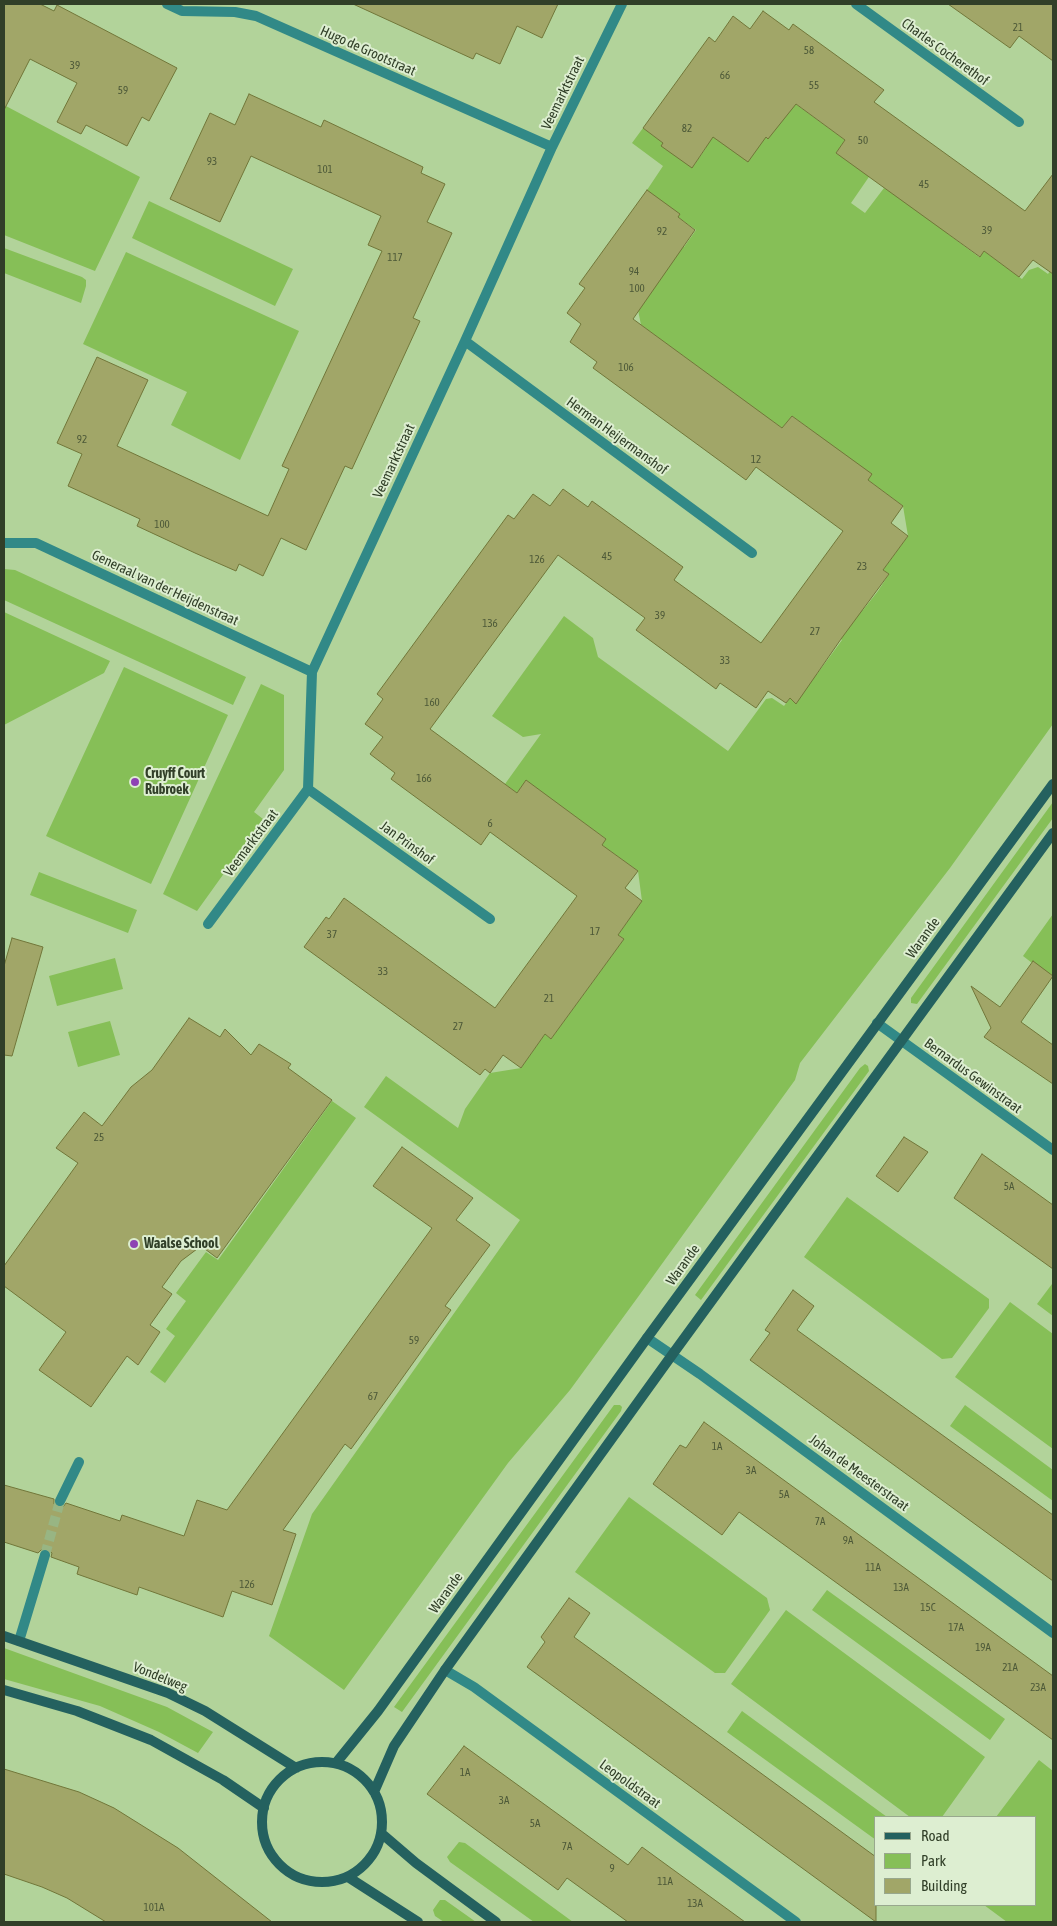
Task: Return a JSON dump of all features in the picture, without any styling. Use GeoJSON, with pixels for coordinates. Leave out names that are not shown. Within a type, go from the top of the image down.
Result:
{"type":"FeatureCollection","features":[{"type":"Feature","properties":{"kind":"street","name":"Hugo de Grootstraat"},"geometry":{"type":"LineString","coordinates":[[167,4],[182,11],[235,12],[256,16],[552,147]]}},
{"type":"Feature","properties":{"kind":"street","name":"Veemarktstraat"},"geometry":{"type":"LineString","coordinates":[[208,924],[308,789],[312,672],[465,341],[552,147],[622,4]]}},
{"type":"Feature","properties":{"kind":"street","name":"Charles Cocherethof"},"geometry":{"type":"LineString","coordinates":[[856,4],[1019,122]]}},
{"type":"Feature","properties":{"kind":"street","name":"Herman Heijermanshof"},"geometry":{"type":"LineString","coordinates":[[465,341],[752,553]]}},
{"type":"Feature","properties":{"kind":"street","name":"Generaal van der Heijdenstraat"},"geometry":{"type":"LineString","coordinates":[[4,543],[36,543],[312,672]]}},
{"type":"Feature","properties":{"kind":"street","name":"Warande"},"geometry":{"type":"LineString","coordinates":[[336,1764],[378,1711],[646,1338],[1053,784]]}},
{"type":"Feature","properties":{"kind":"street","name":"Jan Prinshof"},"geometry":{"type":"LineString","coordinates":[[308,789],[490,919]]}},
{"type":"Feature","properties":{"kind":"street"},"geometry":{"type":"LineString","coordinates":[[374,1792],[394,1746],[445,1670],[1053,832]]}},
{"type":"Feature","properties":{"kind":"street","name":"Bernardus Gewinstraat"},"geometry":{"type":"LineString","coordinates":[[878,1023],[1053,1150]]}},
{"type":"Feature","properties":{"kind":"street","name":"Johan de Meesterstraat"},"geometry":{"type":"LineString","coordinates":[[646,1338],[1053,1633]]}},
{"type":"Feature","properties":{"kind":"street"},"geometry":{"type":"LineString","coordinates":[[60,1501],[80,1462]]}},
{"type":"Feature","properties":{"kind":"street"},"geometry":{"type":"LineString","coordinates":[[19,1641],[45,1555]]}},
{"type":"Feature","properties":{"kind":"street","name":"Vondelweg"},"geometry":{"type":"LineString","coordinates":[[4,1636],[168,1693],[205,1711],[296,1768]]}},
{"type":"Feature","properties":{"kind":"street","name":"Leopoldstraat"},"geometry":{"type":"LineString","coordinates":[[445,1670],[474,1687],[796,1922]]}},
{"type":"Feature","properties":{"kind":"street"},"geometry":{"type":"LineString","coordinates":[[4,1690],[77,1711],[151,1740],[223,1780],[264,1808]]}},
{"type":"Feature","properties":{"kind":"street"},"geometry":{"type":"LineString","coordinates":[[309,1763],[336,1764],[352,1770],[365,1780],[374,1792],[381,1812],[381,1833],[375,1851],[363,1866],[348,1877],[329,1882],[310,1881],[292,1874],[277,1862],[266,1846],[262,1827],[264,1808],[270,1792],[282,1778],[296,1768],[309,1763]]}},
{"type":"Feature","properties":{"kind":"street"},"geometry":{"type":"LineString","coordinates":[[381,1833],[416,1863],[496,1922]]}},
{"type":"Feature","properties":{"kind":"street"},"geometry":{"type":"LineString","coordinates":[[348,1877],[418,1922]]}},
{"type":"Feature","properties":{"kind":"green space"},"geometry":{"type":"Polygon","coordinates":[[[767,83],[845,140],[836,153],[873,171],[851,203],[865,213],[884,188],[952,227],[948,234],[979,257],[984,251],[1022,279],[1029,270],[1038,267],[1048,274],[1053,267],[1053,724],[950,868],[800,1063],[795,1080],[570,1390],[508,1463],[344,1690],[269,1636],[312,1514],[520,1220],[364,1107],[386,1076],[458,1128],[465,1109],[490,1073],[521,1068],[545,1034],[551,1039],[624,939],[618,935],[642,901],[638,871],[602,845],[606,839],[526,781],[517,793],[505,784],[541,734],[523,737],[492,716],[564,616],[593,638],[598,657],[728,751],[766,699],[772,698],[784,706],[811,670],[817,674],[842,640],[836,635],[857,606],[863,610],[878,591],[889,574],[883,570],[908,536],[903,506],[868,480],[810,429],[792,416],[782,428],[771,420],[766,425],[735,394],[641,325],[638,310],[678,243],[684,247],[696,230],[645,193],[663,166],[632,143],[643,128],[694,165],[706,148],[700,144],[767,83]]]}},
{"type":"Feature","properties":{"kind":"green space"},"geometry":{"type":"Polygon","coordinates":[[[4,105],[140,177],[95,271],[4,235],[4,105]]]}},
{"type":"Feature","properties":{"kind":"green space"},"geometry":{"type":"Polygon","coordinates":[[[149,201],[293,269],[275,306],[132,238],[149,201]]]}},
{"type":"Feature","properties":{"kind":"green space"},"geometry":{"type":"Polygon","coordinates":[[[4,248],[82,277],[86,280],[86,286],[81,303],[4,273],[4,248]]]}},
{"type":"Feature","properties":{"kind":"green space"},"geometry":{"type":"Polygon","coordinates":[[[126,252],[299,331],[240,460],[171,425],[187,392],[83,344],[126,252]]]}},
{"type":"Feature","properties":{"kind":"green space"},"geometry":{"type":"Polygon","coordinates":[[[4,569],[15,570],[246,677],[233,705],[4,600],[4,569]]]}},
{"type":"Feature","properties":{"kind":"green space"},"geometry":{"type":"Polygon","coordinates":[[[4,612],[110,661],[104,673],[4,725],[4,612]]]}},
{"type":"Feature","properties":{"kind":"green space","name":"Cruyff Court Rubroek"},"geometry":{"type":"Polygon","coordinates":[[[124,667],[228,715],[151,884],[46,836],[124,667]]]}},
{"type":"Feature","properties":{"kind":"green space"},"geometry":{"type":"Polygon","coordinates":[[[261,684],[284,695],[284,770],[254,812],[263,819],[197,911],[163,894],[261,684]]]}},
{"type":"Feature","properties":{"kind":"green space"},"geometry":{"type":"Polygon","coordinates":[[[1053,802],[1053,818],[917,1004],[911,1003],[911,998],[1053,802]]]}},
{"type":"Feature","properties":{"kind":"green space"},"geometry":{"type":"Polygon","coordinates":[[[39,872],[137,910],[128,933],[30,895],[39,872]]]}},
{"type":"Feature","properties":{"kind":"green space"},"geometry":{"type":"Polygon","coordinates":[[[1053,914],[1053,979],[1023,956],[1053,914]]]}},
{"type":"Feature","properties":{"kind":"green space"},"geometry":{"type":"Polygon","coordinates":[[[115,958],[123,989],[57,1006],[49,976],[115,958]]]}},
{"type":"Feature","properties":{"kind":"green space"},"geometry":{"type":"Polygon","coordinates":[[[110,1021],[120,1055],[78,1067],[68,1032],[110,1021]]]}},
{"type":"Feature","properties":{"kind":"green space"},"geometry":{"type":"Polygon","coordinates":[[[865,1064],[868,1066],[869,1071],[701,1300],[695,1295],[860,1068],[865,1064]]]}},
{"type":"Feature","properties":{"kind":"green space"},"geometry":{"type":"Polygon","coordinates":[[[332,1101],[356,1118],[165,1383],[150,1372],[175,1336],[166,1329],[186,1301],[176,1293],[206,1252],[218,1260],[332,1101]]]}},
{"type":"Feature","properties":{"kind":"green space"},"geometry":{"type":"Polygon","coordinates":[[[847,1197],[989,1299],[989,1308],[952,1358],[942,1359],[804,1257],[847,1197]]]}},
{"type":"Feature","properties":{"kind":"green space"},"geometry":{"type":"Polygon","coordinates":[[[1053,1285],[1053,1316],[1037,1304],[1053,1285]]]}},
{"type":"Feature","properties":{"kind":"green space"},"geometry":{"type":"Polygon","coordinates":[[[1010,1302],[1053,1334],[1053,1449],[955,1377],[1010,1302]]]}},
{"type":"Feature","properties":{"kind":"green space"},"geometry":{"type":"Polygon","coordinates":[[[614,1405],[620,1405],[622,1407],[621,1411],[402,1712],[394,1707],[614,1405]]]}},
{"type":"Feature","properties":{"kind":"green space"},"geometry":{"type":"Polygon","coordinates":[[[965,1405],[1053,1470],[1053,1501],[950,1426],[965,1405]]]}},
{"type":"Feature","properties":{"kind":"green space"},"geometry":{"type":"Polygon","coordinates":[[[629,1497],[767,1598],[770,1610],[725,1673],[715,1673],[575,1572],[629,1497]]]}},
{"type":"Feature","properties":{"kind":"green space"},"geometry":{"type":"Polygon","coordinates":[[[827,1590],[1005,1719],[990,1740],[812,1610],[827,1590]]]}},
{"type":"Feature","properties":{"kind":"green space"},"geometry":{"type":"Polygon","coordinates":[[[786,1610],[985,1757],[943,1816],[909,1816],[731,1684],[786,1610]]]}},
{"type":"Feature","properties":{"kind":"green space"},"geometry":{"type":"Polygon","coordinates":[[[4,1648],[167,1707],[213,1732],[198,1753],[159,1732],[100,1706],[4,1679],[4,1648]]]}},
{"type":"Feature","properties":{"kind":"green space"},"geometry":{"type":"Polygon","coordinates":[[[742,1711],[886,1816],[874,1816],[874,1839],[727,1732],[742,1711]]]}},
{"type":"Feature","properties":{"kind":"green space"},"geometry":{"type":"Polygon","coordinates":[[[1039,1760],[1053,1771],[1053,1922],[1007,1922],[985,1906],[1037,1906],[1037,1816],[997,1816],[1039,1760]]]}},
{"type":"Feature","properties":{"kind":"green space"},"geometry":{"type":"Polygon","coordinates":[[[459,1842],[465,1843],[573,1922],[534,1922],[450,1862],[447,1857],[459,1842]]]}},
{"type":"Feature","properties":{"kind":"green space"},"geometry":{"type":"Polygon","coordinates":[[[440,1900],[445,1900],[476,1922],[444,1922],[435,1916],[433,1910],[440,1900]]]}},
{"type":"Feature","properties":{"kind":"building"},"geometry":{"type":"Polygon","coordinates":[[[4,4],[40,4],[54,11],[57,5],[177,68],[149,121],[142,117],[127,146],[86,125],[81,134],[57,122],[77,83],[30,59],[4,110],[4,4]]]}},
{"type":"Feature","properties":{"kind":"building"},"geometry":{"type":"Polygon","coordinates":[[[353,4],[558,4],[542,38],[517,26],[500,64],[476,53],[473,59],[353,4]]]}},
{"type":"Feature","properties":{"kind":"building"},"geometry":{"type":"Polygon","coordinates":[[[948,4],[1053,4],[1053,61],[1019,36],[1010,48],[948,4]]]}},
{"type":"Feature","properties":{"kind":"building"},"geometry":{"type":"Polygon","coordinates":[[[763,11],[789,30],[793,24],[884,90],[874,102],[1025,211],[1053,174],[1053,274],[1033,260],[1019,277],[984,251],[980,257],[836,153],[845,140],[796,104],[768,139],[766,137],[748,162],[713,137],[692,168],[661,146],[663,143],[643,128],[709,37],[715,42],[733,16],[750,29],[763,11]]]}},
{"type":"Feature","properties":{"kind":"building"},"geometry":{"type":"Polygon","coordinates":[[[249,94],[321,127],[324,120],[423,167],[421,173],[445,184],[427,222],[452,233],[413,318],[420,321],[352,469],[345,466],[306,550],[281,538],[263,576],[239,564],[236,571],[195,553],[137,526],[140,519],[68,486],[82,454],[57,443],[97,357],[148,380],[117,446],[268,516],[289,469],[282,466],[382,251],[368,245],[381,216],[251,156],[220,222],[170,199],[210,113],[235,125],[249,94]]]}},
{"type":"Feature","properties":{"kind":"building"},"geometry":{"type":"Polygon","coordinates":[[[647,190],[680,214],[678,217],[695,230],[633,319],[782,428],[792,416],[872,474],[868,480],[903,506],[891,523],[908,536],[883,570],[889,574],[796,704],[790,698],[786,703],[768,691],[756,708],[720,683],[716,689],[636,630],[645,618],[558,555],[430,729],[517,793],[526,780],[606,839],[602,845],[638,871],[625,888],[642,901],[618,935],[624,939],[551,1039],[545,1034],[521,1068],[503,1055],[490,1073],[485,1069],[480,1075],[304,947],[326,917],[329,919],[344,898],[495,1008],[577,896],[490,832],[481,845],[391,779],[395,773],[370,754],[383,737],[365,724],[383,699],[377,694],[508,515],[514,519],[533,494],[550,506],[563,489],[588,507],[592,501],[683,567],[674,580],[761,643],[843,531],[756,467],[746,480],[593,368],[597,362],[570,342],[581,324],[567,313],[585,288],[579,284],[647,190]]]}},
{"type":"Feature","properties":{"kind":"building"},"geometry":{"type":"Polygon","coordinates":[[[12,938],[43,947],[12,1056],[4,1055],[4,966],[12,938]]]}},
{"type":"Feature","properties":{"kind":"building"},"geometry":{"type":"Polygon","coordinates":[[[1033,961],[1053,976],[1021,1022],[1053,1045],[1053,1084],[984,1037],[991,1028],[971,986],[1000,1007],[1033,961]]]}},
{"type":"Feature","properties":{"kind":"building"},"geometry":{"type":"Polygon","coordinates":[[[189,1018],[220,1037],[225,1029],[251,1055],[259,1044],[291,1064],[288,1068],[332,1100],[217,1258],[201,1246],[181,1261],[162,1287],[172,1294],[150,1325],[160,1332],[138,1365],[127,1356],[91,1407],[39,1370],[66,1332],[4,1286],[4,1266],[78,1163],[56,1148],[84,1112],[102,1126],[131,1087],[152,1070],[189,1018]]]}},
{"type":"Feature","properties":{"kind":"building"},"geometry":{"type":"Polygon","coordinates":[[[904,1137],[928,1152],[898,1192],[876,1176],[904,1137]]]}},
{"type":"Feature","properties":{"kind":"building"},"geometry":{"type":"Polygon","coordinates":[[[402,1147],[473,1198],[456,1220],[490,1245],[445,1306],[451,1310],[351,1449],[345,1444],[283,1530],[296,1534],[272,1605],[232,1591],[223,1617],[139,1587],[137,1595],[77,1574],[79,1567],[51,1557],[52,1553],[47,1549],[43,1548],[38,1553],[4,1542],[4,1485],[54,1499],[54,1504],[57,1507],[63,1507],[66,1503],[120,1521],[122,1515],[184,1536],[197,1500],[227,1510],[432,1228],[373,1186],[402,1147]]]}},
{"type":"Feature","properties":{"kind":"building"},"geometry":{"type":"Polygon","coordinates":[[[982,1154],[1053,1205],[1053,1269],[954,1198],[982,1154]]]}},
{"type":"Feature","properties":{"kind":"building"},"geometry":{"type":"Polygon","coordinates":[[[793,1290],[814,1306],[797,1330],[1053,1515],[1053,1581],[750,1360],[770,1333],[765,1330],[793,1290]]]}},
{"type":"Feature","properties":{"kind":"building"},"geometry":{"type":"Polygon","coordinates":[[[704,1422],[1053,1676],[1053,1740],[739,1512],[722,1535],[653,1484],[680,1445],[686,1448],[704,1422]]]}},
{"type":"Feature","properties":{"kind":"building"},"geometry":{"type":"Polygon","coordinates":[[[569,1598],[590,1613],[574,1637],[874,1856],[874,1906],[876,1906],[876,1922],[527,1667],[545,1642],[541,1637],[569,1598]]]}},
{"type":"Feature","properties":{"kind":"building"},"geometry":{"type":"Polygon","coordinates":[[[464,1746],[628,1865],[642,1847],[745,1922],[628,1922],[567,1878],[558,1890],[427,1794],[464,1746]]]}},
{"type":"Feature","properties":{"kind":"building"},"geometry":{"type":"Polygon","coordinates":[[[4,1769],[79,1792],[114,1808],[178,1848],[272,1922],[106,1922],[67,1898],[4,1874],[4,1769]]]}},
{"type":"Feature","properties":{"kind":"tunnel"},"geometry":{"type":"LineString","coordinates":[[45,1555],[60,1501]]}},
{"type":"Feature","properties":{"kind":"place","name":"Cruyff Court Rubroek"},"geometry":{"type":"Point","coordinates":[135,782]}},
{"type":"Feature","properties":{"kind":"place","name":"Waalse School"},"geometry":{"type":"Point","coordinates":[134,1244]}}]}
